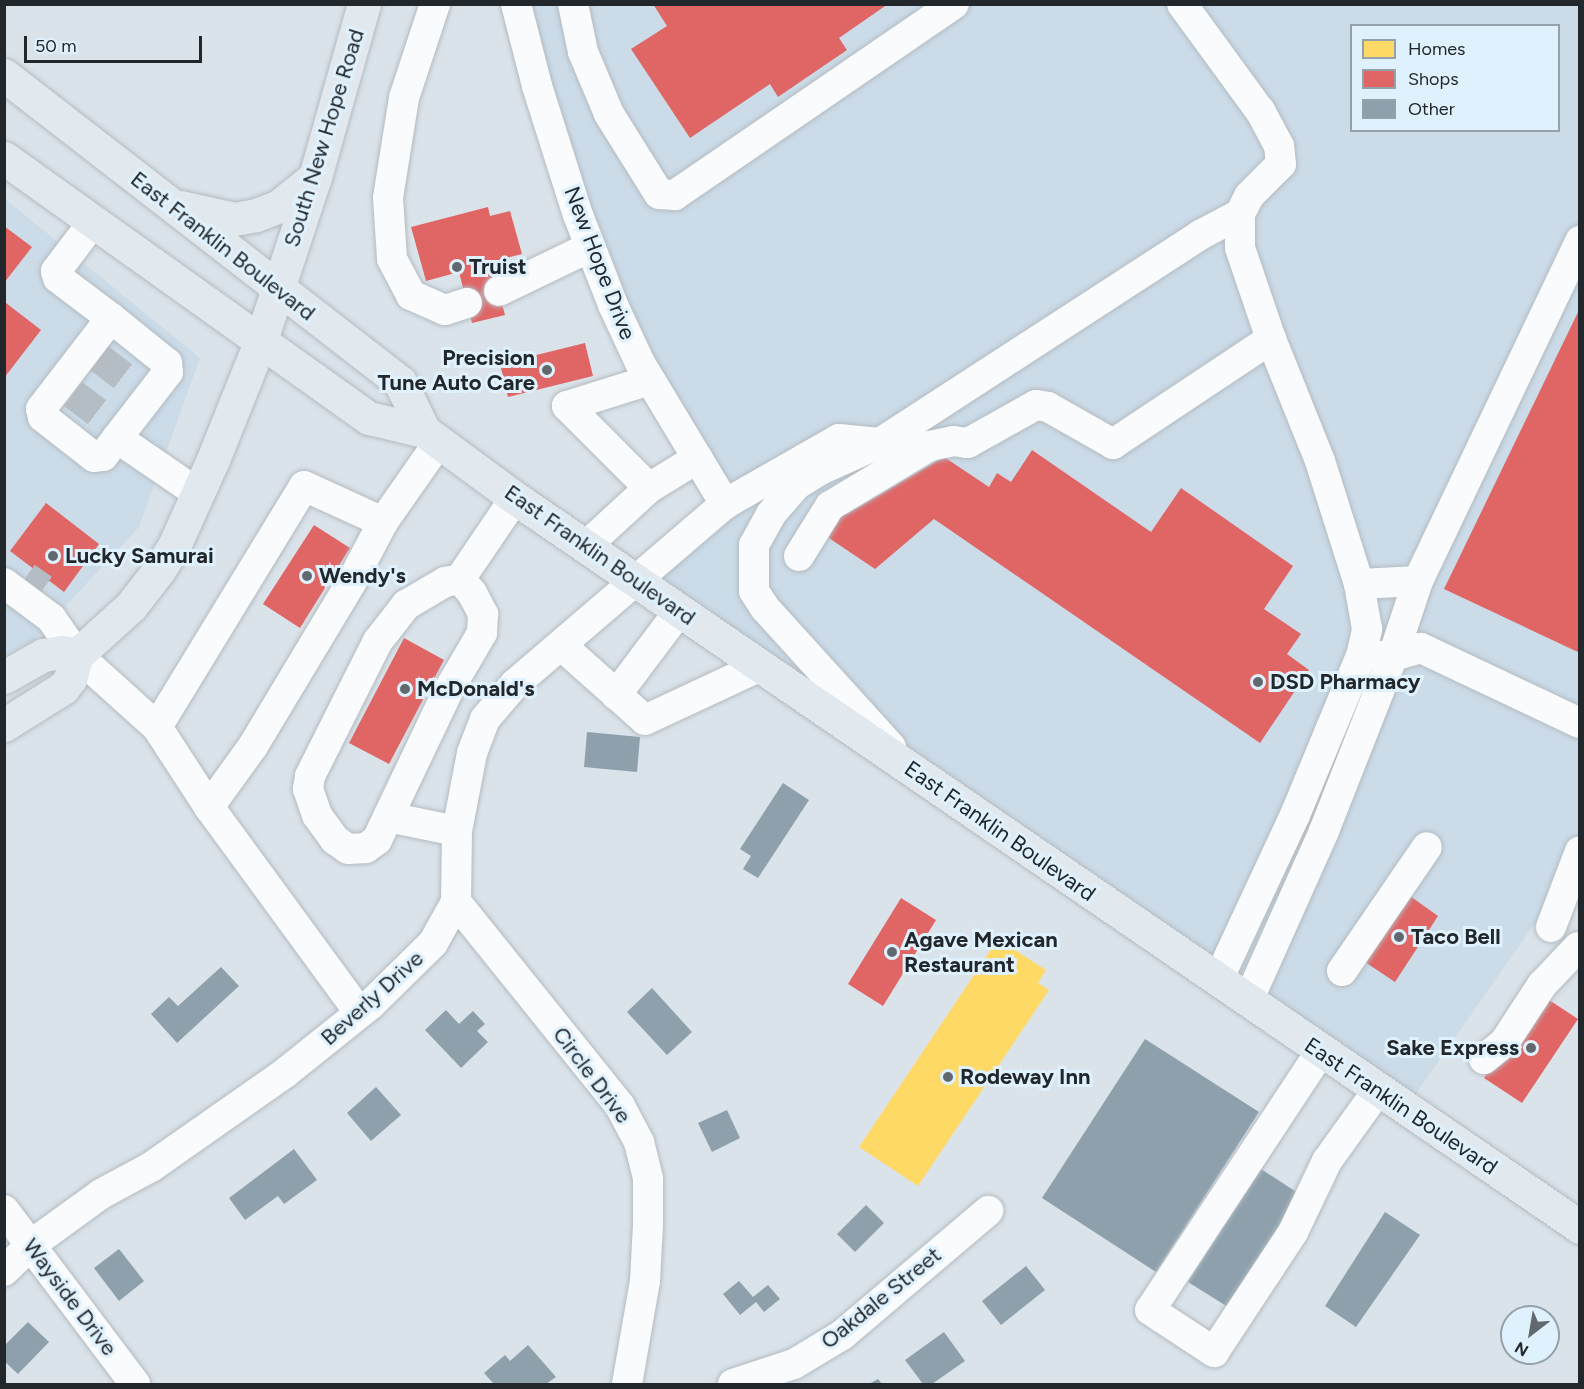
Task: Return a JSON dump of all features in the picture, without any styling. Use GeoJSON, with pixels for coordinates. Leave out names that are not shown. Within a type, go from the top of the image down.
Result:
{"type":"FeatureCollection","features":[{"type":"Feature","properties":{"kind":"main road","name":"South New Hope Road"},"geometry":{"type":"LineString","coordinates":[[77,655],[131,606],[159,570],[199,494],[261,340],[315,177],[364,4]]}},
{"type":"Feature","properties":{"kind":"main road","name":"East Franklin Boulevard"},"geometry":{"type":"LineString","coordinates":[[4,75],[167,204],[400,382],[432,437]]}},
{"type":"Feature","properties":{"kind":"main road","name":"East Franklin Boulevard"},"geometry":{"type":"LineString","coordinates":[[4,158],[369,418],[432,437],[515,498],[1580,1227]]}},
{"type":"Feature","properties":{"kind":"main road"},"geometry":{"type":"LineString","coordinates":[[167,204],[207,215],[234,219],[256,215],[279,206],[315,177]]}},
{"type":"Feature","properties":{"kind":"main road"},"geometry":{"type":"LineString","coordinates":[[4,677],[43,655],[62,652],[77,655],[70,679],[63,688],[4,725]]}},
{"type":"Feature","properties":{"kind":"street","name":"New Hope Drive"},"geometry":{"type":"LineString","coordinates":[[516,4],[537,86],[590,247],[613,305],[650,380],[725,504]]}},
{"type":"Feature","properties":{"kind":"street"},"geometry":{"type":"LineString","coordinates":[[573,4],[583,52],[609,114],[659,194],[675,195],[954,4]]}},
{"type":"Feature","properties":{"kind":"street"},"geometry":{"type":"LineString","coordinates":[[1182,4],[1260,111],[1279,146],[1281,164],[1252,193],[1240,214],[1239,248],[1271,339],[1320,461],[1359,584],[1367,629],[1362,656],[1295,815],[1218,980]]}},
{"type":"Feature","properties":{"kind":"street"},"geometry":{"type":"LineString","coordinates":[[431,16],[404,98],[388,198],[392,259],[411,295],[445,310],[467,303]]}},
{"type":"Feature","properties":{"kind":"street"},"geometry":{"type":"LineString","coordinates":[[912,770],[765,608],[754,591],[754,545],[771,514],[796,485],[820,470],[880,443],[1200,235],[1240,214]]}},
{"type":"Feature","properties":{"kind":"street"},"geometry":{"type":"LineString","coordinates":[[94,221],[57,271],[58,278],[111,318],[167,363],[168,372],[140,390],[115,429],[103,456],[94,457],[43,417],[41,409],[67,389],[93,353],[111,318]]}},
{"type":"Feature","properties":{"kind":"street"},"geometry":{"type":"LineString","coordinates":[[1248,1001],[1324,831],[1394,656],[1418,581],[1580,241]]}},
{"type":"Feature","properties":{"kind":"street"},"geometry":{"type":"LineString","coordinates":[[499,291],[590,247]]}},
{"type":"Feature","properties":{"kind":"street"},"geometry":{"type":"LineString","coordinates":[[799,556],[831,506],[930,447],[953,441],[968,442],[1036,405],[1048,407],[1113,444],[1271,339]]}},
{"type":"Feature","properties":{"kind":"street"},"geometry":{"type":"LineString","coordinates":[[649,488],[567,406],[650,380]]}},
{"type":"Feature","properties":{"kind":"street"},"geometry":{"type":"LineString","coordinates":[[115,429],[199,494]]}},
{"type":"Feature","properties":{"kind":"street"},"geometry":{"type":"LineString","coordinates":[[209,807],[253,746],[336,608],[432,437]]}},
{"type":"Feature","properties":{"kind":"street","name":"Beverly Drive"},"geometry":{"type":"LineString","coordinates":[[4,1271],[32,1244],[101,1194],[151,1167],[239,1107],[360,1013],[406,971],[433,942],[456,902],[457,831],[472,753],[485,719],[515,684],[725,504],[839,439],[880,443]]}},
{"type":"Feature","properties":{"kind":"street"},"geometry":{"type":"LineString","coordinates":[[586,546],[649,488],[698,458]]}},
{"type":"Feature","properties":{"kind":"street"},"geometry":{"type":"LineString","coordinates":[[157,727],[304,486],[383,522]]}},
{"type":"Feature","properties":{"kind":"street"},"geometry":{"type":"LineString","coordinates":[[460,579],[472,593],[483,614],[482,633],[448,691],[377,840],[366,848],[348,849],[335,840],[317,815],[308,789],[310,776],[378,641],[406,605],[445,582],[460,579],[515,498]]}},
{"type":"Feature","properties":{"kind":"street"},"geometry":{"type":"LineString","coordinates":[[19,578],[77,655],[157,727],[209,807],[360,1013]]}},
{"type":"Feature","properties":{"kind":"street"},"geometry":{"type":"LineString","coordinates":[[1359,584],[1418,581]]}},
{"type":"Feature","properties":{"kind":"street"},"geometry":{"type":"LineString","coordinates":[[616,694],[680,610]]}},
{"type":"Feature","properties":{"kind":"street"},"geometry":{"type":"LineString","coordinates":[[562,646],[645,720],[761,666]]}},
{"type":"Feature","properties":{"kind":"street"},"geometry":{"type":"LineString","coordinates":[[1362,656],[1394,656],[1421,648],[1580,723]]}},
{"type":"Feature","properties":{"kind":"street"},"geometry":{"type":"LineString","coordinates":[[1348,687],[1377,695]]}},
{"type":"Feature","properties":{"kind":"street"},"geometry":{"type":"LineString","coordinates":[[1295,815],[1324,831]]}},
{"type":"Feature","properties":{"kind":"street"},"geometry":{"type":"LineString","coordinates":[[388,817],[457,831]]}},
{"type":"Feature","properties":{"kind":"street"},"geometry":{"type":"LineString","coordinates":[[1342,971],[1427,846]]}},
{"type":"Feature","properties":{"kind":"street"},"geometry":{"type":"LineString","coordinates":[[1551,927],[1580,851]]}},
{"type":"Feature","properties":{"kind":"street","name":"Circle Drive"},"geometry":{"type":"LineString","coordinates":[[456,902],[620,1106],[639,1142],[648,1179],[648,1224],[645,1281],[627,1384]]}},
{"type":"Feature","properties":{"kind":"street"},"geometry":{"type":"LineString","coordinates":[[1484,1059],[1504,1043],[1542,985],[1578,946]]}},
{"type":"Feature","properties":{"kind":"street"},"geometry":{"type":"LineString","coordinates":[[1321,1051],[1149,1309],[1214,1352],[1293,1232],[1309,1203],[1327,1161],[1378,1089]]}},
{"type":"Feature","properties":{"kind":"street","name":"Wayside Drive"},"geometry":{"type":"LineString","coordinates":[[4,1210],[32,1244],[135,1384]]}},
{"type":"Feature","properties":{"kind":"street","name":"Oakdale Street"},"geometry":{"type":"LineString","coordinates":[[733,1384],[794,1364],[842,1335],[988,1211]]}},
{"type":"Feature","properties":{"kind":"shaded area"},"geometry":{"type":"Polygon","coordinates":[[[516,5],[1579,5],[1579,897],[1540,916],[1405,1109],[636,580],[725,504],[640,363],[516,5]]]}},
{"type":"Feature","properties":{"kind":"shaded area"},"geometry":{"type":"Polygon","coordinates":[[[4,198],[200,358],[139,527],[34,640],[5,655],[4,198]]]}},
{"type":"Feature","properties":{"kind":"building: Homes","name":"Rodeway Inn"},"geometry":{"type":"Polygon","coordinates":[[[998,939],[1046,970],[1038,983],[1049,990],[918,1186],[859,1147],[998,939]]]}},
{"type":"Feature","properties":{"kind":"building: Shops"},"geometry":{"type":"Polygon","coordinates":[[[653,4],[888,4],[839,38],[847,50],[778,97],[770,84],[690,138],[631,49],[667,26],[653,4]]]}},
{"type":"Feature","properties":{"kind":"building: Shops","name":"Truist"},"geometry":{"type":"Polygon","coordinates":[[[488,207],[490,216],[510,211],[522,254],[491,262],[505,315],[472,323],[459,272],[426,281],[411,227],[488,207]]]}},
{"type":"Feature","properties":{"kind":"building: Shops"},"geometry":{"type":"Polygon","coordinates":[[[4,226],[32,247],[4,283],[4,226]]]}},
{"type":"Feature","properties":{"kind":"building: Shops"},"geometry":{"type":"Polygon","coordinates":[[[6,303],[41,330],[4,378],[4,305],[6,303]]]}},
{"type":"Feature","properties":{"kind":"building: Shops"},"geometry":{"type":"Polygon","coordinates":[[[1580,308],[1580,653],[1444,589],[1580,308]]]}},
{"type":"Feature","properties":{"kind":"building: Shops","name":"Precision Tune Auto Care"},"geometry":{"type":"Polygon","coordinates":[[[585,343],[593,376],[508,397],[500,364],[585,343]]]}},
{"type":"Feature","properties":{"kind":"building: Shops"},"geometry":{"type":"Polygon","coordinates":[[[1032,450],[1151,532],[1181,488],[1293,566],[1264,609],[1301,634],[1287,654],[1309,670],[1260,743],[934,519],[875,569],[823,534],[840,510],[847,514],[944,457],[989,487],[997,473],[1011,482],[1032,450]]]}},
{"type":"Feature","properties":{"kind":"building: Shops"},"geometry":{"type":"Polygon","coordinates":[[[46,503],[99,544],[64,592],[10,551],[46,503]]]}},
{"type":"Feature","properties":{"kind":"building: Shops","name":"Wendy's"},"geometry":{"type":"Polygon","coordinates":[[[314,525],[350,548],[300,628],[263,604],[314,525]]]}},
{"type":"Feature","properties":{"kind":"building: Shops"},"geometry":{"type":"Polygon","coordinates":[[[404,638],[444,660],[389,764],[349,743],[404,638]]]}},
{"type":"Feature","properties":{"kind":"building: Shops","name":"Taco Bell"},"geometry":{"type":"Polygon","coordinates":[[[1403,891],[1438,916],[1395,982],[1359,958],[1403,891]]]}},
{"type":"Feature","properties":{"kind":"building: Shops","name":"Agave Mexican Restaurant"},"geometry":{"type":"Polygon","coordinates":[[[901,898],[936,920],[883,1006],[848,984],[901,898]]]}},
{"type":"Feature","properties":{"kind":"building: Shops","name":"Sake Express"},"geometry":{"type":"Polygon","coordinates":[[[1540,994],[1578,1019],[1522,1103],[1484,1078],[1540,994]]]}},
{"type":"Feature","properties":{"kind":"building: Other"},"geometry":{"type":"Polygon","coordinates":[[[587,732],[640,737],[637,772],[584,767],[587,732]]]}},
{"type":"Feature","properties":{"kind":"building: Other"},"geometry":{"type":"Polygon","coordinates":[[[783,783],[809,800],[758,878],[743,869],[751,856],[740,849],[783,783]]]}},
{"type":"Feature","properties":{"kind":"building: Other"},"geometry":{"type":"Polygon","coordinates":[[[221,967],[239,986],[177,1043],[151,1014],[169,997],[178,1006],[221,967]]]}},
{"type":"Feature","properties":{"kind":"building: Other"},"geometry":{"type":"Polygon","coordinates":[[[652,988],[692,1032],[667,1055],[627,1012],[652,988]]]}},
{"type":"Feature","properties":{"kind":"building: Other"},"geometry":{"type":"Polygon","coordinates":[[[446,1010],[459,1024],[473,1011],[485,1024],[477,1031],[488,1042],[461,1068],[425,1030],[446,1010]]]}},
{"type":"Feature","properties":{"kind":"building: Other"},"geometry":{"type":"Polygon","coordinates":[[[1145,1039],[1259,1112],[1156,1272],[1042,1198],[1145,1039]]]}},
{"type":"Feature","properties":{"kind":"building: Other"},"geometry":{"type":"Polygon","coordinates":[[[376,1087],[401,1115],[371,1141],[347,1113],[376,1087]]]}},
{"type":"Feature","properties":{"kind":"building: Other"},"geometry":{"type":"Polygon","coordinates":[[[727,1110],[740,1138],[712,1152],[698,1123],[727,1110]]]}},
{"type":"Feature","properties":{"kind":"building: Other"},"geometry":{"type":"Polygon","coordinates":[[[294,1149],[317,1180],[284,1204],[278,1196],[245,1220],[229,1198],[294,1149]]]}},
{"type":"Feature","properties":{"kind":"building: Other"},"geometry":{"type":"Polygon","coordinates":[[[1261,1169],[1301,1195],[1228,1307],[1188,1282],[1261,1169]]]}},
{"type":"Feature","properties":{"kind":"building: Other"},"geometry":{"type":"Polygon","coordinates":[[[866,1205],[884,1223],[855,1252],[837,1234],[866,1205]]]}},
{"type":"Feature","properties":{"kind":"building: Other"},"geometry":{"type":"Polygon","coordinates":[[[1385,1212],[1420,1235],[1356,1327],[1325,1306],[1385,1212]]]}},
{"type":"Feature","properties":{"kind":"building: Other"},"geometry":{"type":"Polygon","coordinates":[[[119,1249],[144,1281],[119,1301],[94,1268],[119,1249]]]}},
{"type":"Feature","properties":{"kind":"building: Other"},"geometry":{"type":"Polygon","coordinates":[[[1026,1266],[1045,1290],[1001,1325],[982,1301],[1026,1266]]]}},
{"type":"Feature","properties":{"kind":"building: Other"},"geometry":{"type":"Polygon","coordinates":[[[739,1281],[753,1297],[768,1285],[780,1299],[764,1312],[756,1302],[740,1315],[723,1294],[739,1281]]]}},
{"type":"Feature","properties":{"kind":"building: Other"},"geometry":{"type":"Polygon","coordinates":[[[28,1322],[49,1342],[18,1374],[4,1361],[4,1346],[28,1322]]]}},
{"type":"Feature","properties":{"kind":"building: Other"},"geometry":{"type":"Polygon","coordinates":[[[944,1332],[965,1361],[932,1384],[923,1384],[905,1360],[944,1332]]]}},
{"type":"Feature","properties":{"kind":"building: Other"},"geometry":{"type":"Polygon","coordinates":[[[528,1345],[556,1377],[546,1384],[494,1384],[484,1373],[505,1355],[510,1361],[528,1345]]]}},
{"type":"Feature","properties":{"kind":"building: Other"},"geometry":{"type":"Polygon","coordinates":[[[878,1379],[882,1384],[869,1384],[878,1379]]]}},
{"type":"Feature","properties":{"kind":"tunnel"},"geometry":{"type":"LineString","coordinates":[[99,358],[132,383]]}},
{"type":"Feature","properties":{"kind":"tunnel"},"geometry":{"type":"LineString","coordinates":[[73,394],[106,419]]}},
{"type":"Feature","properties":{"kind":"tunnel"},"geometry":{"type":"LineString","coordinates":[[26,577],[43,589]]}},
{"type":"Feature","properties":{"kind":"place","name":"Truist"},"geometry":{"type":"Point","coordinates":[457,267]}},
{"type":"Feature","properties":{"kind":"place","name":"Precision Tune Auto Care"},"geometry":{"type":"Point","coordinates":[547,370]}},
{"type":"Feature","properties":{"kind":"place","name":"Lucky Samurai"},"geometry":{"type":"Point","coordinates":[53,556]}},
{"type":"Feature","properties":{"kind":"place","name":"Wendy's"},"geometry":{"type":"Point","coordinates":[307,576]}},
{"type":"Feature","properties":{"kind":"place","name":"DSD Pharmacy"},"geometry":{"type":"Point","coordinates":[1258,682]}},
{"type":"Feature","properties":{"kind":"place","name":"McDonald's"},"geometry":{"type":"Point","coordinates":[405,689]}},
{"type":"Feature","properties":{"kind":"place","name":"Taco Bell"},"geometry":{"type":"Point","coordinates":[1399,937]}},
{"type":"Feature","properties":{"kind":"place","name":"Agave Mexican Restaurant"},"geometry":{"type":"Point","coordinates":[892,952]}},
{"type":"Feature","properties":{"kind":"place","name":"Sake Express"},"geometry":{"type":"Point","coordinates":[1531,1048]}},
{"type":"Feature","properties":{"kind":"place","name":"Rodeway Inn"},"geometry":{"type":"Point","coordinates":[948,1077]}}]}
